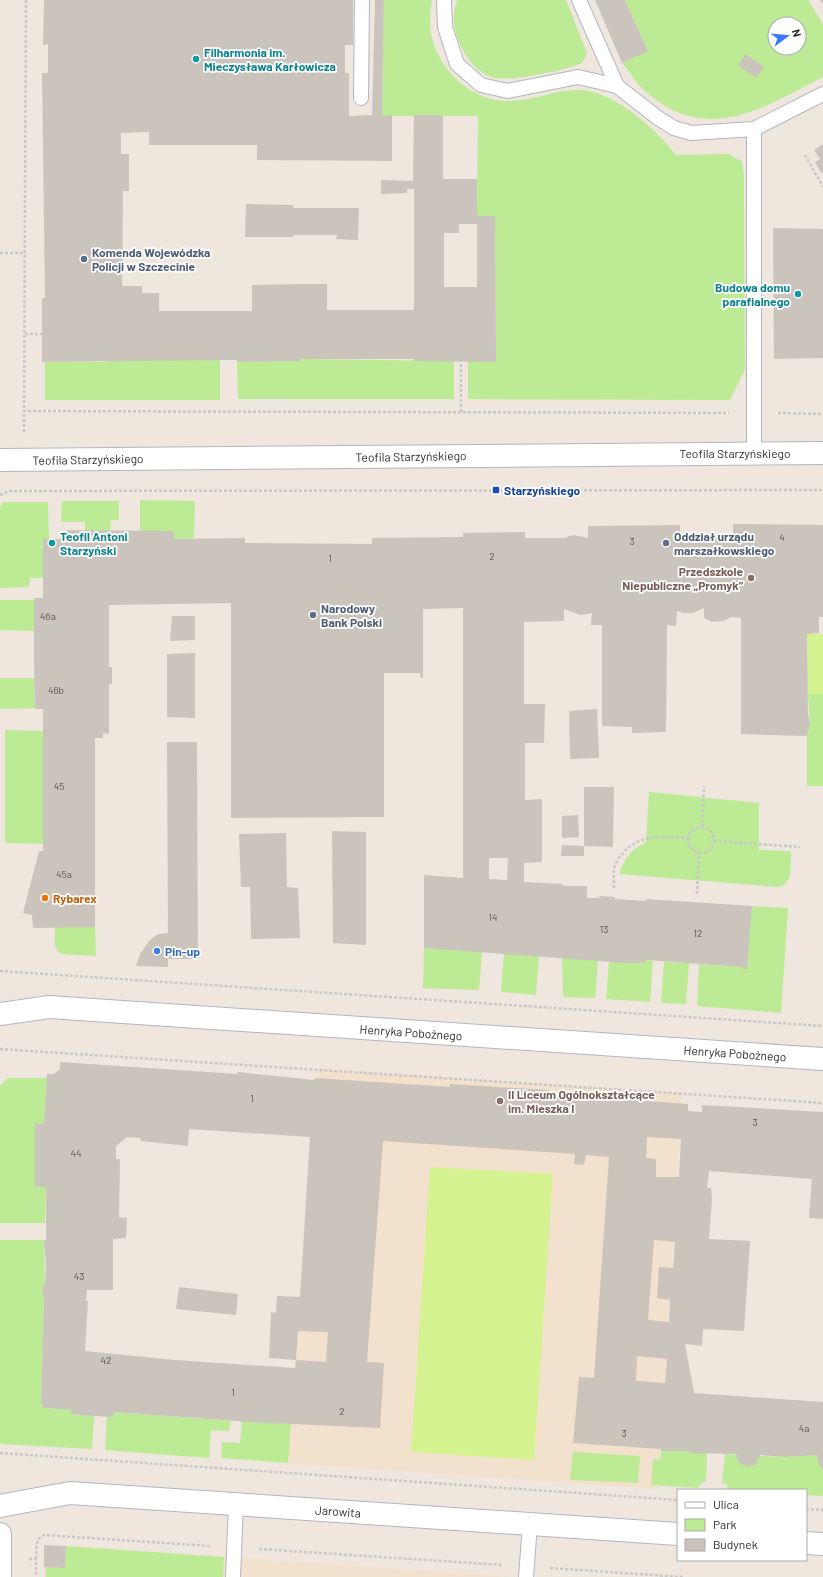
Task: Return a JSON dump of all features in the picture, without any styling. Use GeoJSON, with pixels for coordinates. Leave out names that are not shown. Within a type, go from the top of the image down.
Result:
{"type":"FeatureCollection","features":[{"type":"Feature","properties":{"kind":"street","name":"Teofila Starzyńskiego"},"geometry":{"type":"LineString","coordinates":[[0,460],[823,453]]}},
{"type":"Feature","properties":{"kind":"street","name":"Henryka Pobożnego"},"geometry":{"type":"LineString","coordinates":[[0,1014],[49,1008],[823,1059]]}},
{"type":"Feature","properties":{"kind":"street","name":"Jarowita"},"geometry":{"type":"LineString","coordinates":[[0,1506],[70,1493],[677,1534]]}},
{"type":"Feature","properties":{"kind":"street"},"geometry":{"type":"LineString","coordinates":[[0,1534],[0,1577]]}},
{"type":"Feature","properties":{"kind":"street"},"geometry":{"type":"LineString","coordinates":[[807,1543],[823,1544]]}},
{"type":"Feature","properties":{"kind":"lane"},"geometry":{"type":"LineString","coordinates":[[361,98],[362,0]]}},
{"type":"Feature","properties":{"kind":"lane"},"geometry":{"type":"LineString","coordinates":[[444,0],[445,27],[457,64],[481,85],[508,91],[578,77],[617,86],[658,118],[674,128],[691,133],[754,129],[823,94]]}},
{"type":"Feature","properties":{"kind":"lane"},"geometry":{"type":"LineString","coordinates":[[579,0],[617,86]]}},
{"type":"Feature","properties":{"kind":"lane"},"geometry":{"type":"LineString","coordinates":[[754,129],[754,453]]}},
{"type":"Feature","properties":{"kind":"lane"},"geometry":{"type":"LineString","coordinates":[[233,1577],[236,1504]]}},
{"type":"Feature","properties":{"kind":"lane"},"geometry":{"type":"LineString","coordinates":[[526,1572],[530,1524]]}},
{"type":"Feature","properties":{"kind":"path"},"geometry":{"type":"LineString","coordinates":[[26,0],[26,254],[24,411],[823,414]]}},
{"type":"Feature","properties":{"kind":"path"},"geometry":{"type":"LineString","coordinates":[[805,155],[823,187]]}},
{"type":"Feature","properties":{"kind":"path"},"geometry":{"type":"LineString","coordinates":[[0,253],[26,254]]}},
{"type":"Feature","properties":{"kind":"path"},"geometry":{"type":"LineString","coordinates":[[25,334],[42,334]]}},
{"type":"Feature","properties":{"kind":"path"},"geometry":{"type":"LineString","coordinates":[[461,361],[461,412]]}},
{"type":"Feature","properties":{"kind":"path"},"geometry":{"type":"LineString","coordinates":[[9,491],[823,490]]}},
{"type":"Feature","properties":{"kind":"path"},"geometry":{"type":"LineString","coordinates":[[702,827],[704,786]]}},
{"type":"Feature","properties":{"kind":"path"},"geometry":{"type":"LineString","coordinates":[[702,827],[711,831],[714,841],[709,850],[699,853],[693,850],[688,838],[690,832],[695,828],[702,827]]}},
{"type":"Feature","properties":{"kind":"path"},"geometry":{"type":"LineString","coordinates":[[614,888],[614,870],[618,859],[634,843],[642,839],[654,837],[688,838]]}},
{"type":"Feature","properties":{"kind":"path"},"geometry":{"type":"LineString","coordinates":[[714,841],[800,847]]}},
{"type":"Feature","properties":{"kind":"path"},"geometry":{"type":"LineString","coordinates":[[697,894],[699,853]]}},
{"type":"Feature","properties":{"kind":"path"},"geometry":{"type":"LineString","coordinates":[[0,971],[823,1026]]}},
{"type":"Feature","properties":{"kind":"path"},"geometry":{"type":"LineString","coordinates":[[0,1049],[823,1104]]}},
{"type":"Feature","properties":{"kind":"path"},"geometry":{"type":"LineString","coordinates":[[0,1453],[677,1500]]}},
{"type":"Feature","properties":{"kind":"path"},"geometry":{"type":"LineString","coordinates":[[807,1509],[823,1510]]}},
{"type":"Feature","properties":{"kind":"path"},"geometry":{"type":"LineString","coordinates":[[36,1559],[37,1542],[39,1538],[44,1535],[234,1548],[526,1572],[683,1577]]}},
{"type":"Feature","properties":{"kind":"shaded area","name":"II Liceum Ogólnokształcące im. Mieszka I"},"geometry":{"type":"Polygon","coordinates":[[[318,1069],[682,1093],[658,1489],[288,1463],[318,1069]]]}},
{"type":"Feature","properties":{"kind":"shaded area"},"geometry":{"type":"Polygon","coordinates":[[[44,1545],[224,1557],[511,1577],[44,1577],[44,1545]]]}},
{"type":"Feature","properties":{"kind":"green space"},"geometry":{"type":"Polygon","coordinates":[[[384,0],[432,0],[430,28],[432,40],[439,57],[446,68],[464,86],[486,98],[512,101],[571,90],[593,92],[607,97],[634,114],[658,134],[676,155],[729,154],[742,162],[744,175],[745,369],[730,400],[468,399],[468,361],[496,361],[495,216],[477,216],[478,116],[382,116],[384,0]]]}},
{"type":"Feature","properties":{"kind":"green space"},"geometry":{"type":"Polygon","coordinates":[[[457,0],[566,0],[587,53],[582,63],[551,72],[526,77],[503,79],[486,75],[471,62],[456,34],[454,13],[457,0]]]}},
{"type":"Feature","properties":{"kind":"green space"},"geometry":{"type":"Polygon","coordinates":[[[625,0],[808,0],[823,24],[823,77],[756,110],[734,116],[712,119],[690,116],[668,107],[645,91],[622,63],[648,51],[625,0]]]}},
{"type":"Feature","properties":{"kind":"green space"},"geometry":{"type":"Polygon","coordinates":[[[300,359],[454,361],[454,399],[238,399],[237,362],[300,361],[300,359]]]}},
{"type":"Feature","properties":{"kind":"green space"},"geometry":{"type":"Polygon","coordinates":[[[107,360],[220,360],[220,400],[45,400],[45,362],[107,362],[107,360]]]}},
{"type":"Feature","properties":{"kind":"green space"},"geometry":{"type":"Polygon","coordinates":[[[140,500],[195,501],[194,538],[174,539],[140,531],[140,500]]]}},
{"type":"Feature","properties":{"kind":"green space"},"geometry":{"type":"Polygon","coordinates":[[[62,501],[119,501],[119,520],[111,520],[110,531],[85,530],[85,522],[61,522],[62,501]]]}},
{"type":"Feature","properties":{"kind":"green space"},"geometry":{"type":"Polygon","coordinates":[[[3,502],[48,502],[49,539],[43,539],[43,578],[30,578],[29,587],[0,588],[0,507],[3,502]]]}},
{"type":"Feature","properties":{"kind":"green space"},"geometry":{"type":"Polygon","coordinates":[[[0,600],[34,600],[34,631],[0,630],[0,600]]]}},
{"type":"Feature","properties":{"kind":"green space"},"geometry":{"type":"Polygon","coordinates":[[[807,634],[823,634],[823,694],[808,694],[807,634]]]}},
{"type":"Feature","properties":{"kind":"green space"},"geometry":{"type":"Polygon","coordinates":[[[0,678],[34,678],[35,708],[0,709],[0,678]]]}},
{"type":"Feature","properties":{"kind":"green space"},"geometry":{"type":"Polygon","coordinates":[[[808,694],[823,694],[823,786],[807,786],[807,736],[810,723],[808,694]]]}},
{"type":"Feature","properties":{"kind":"green space"},"geometry":{"type":"Polygon","coordinates":[[[5,730],[43,731],[43,844],[5,843],[5,730]]]}},
{"type":"Feature","properties":{"kind":"green space"},"geometry":{"type":"Polygon","coordinates":[[[649,792],[759,803],[759,850],[791,851],[791,868],[787,882],[778,887],[619,874],[629,855],[636,848],[646,842],[649,792]]]}},
{"type":"Feature","properties":{"kind":"green space"},"geometry":{"type":"Polygon","coordinates":[[[752,906],[788,908],[781,1013],[697,1006],[699,964],[743,967],[743,969],[747,969],[752,906]]]}},
{"type":"Feature","properties":{"kind":"green space"},"geometry":{"type":"Polygon","coordinates":[[[55,927],[95,927],[96,956],[61,954],[58,952],[55,945],[55,927]]]}},
{"type":"Feature","properties":{"kind":"green space"},"geometry":{"type":"Polygon","coordinates":[[[424,948],[482,952],[479,990],[423,988],[424,948]]]}},
{"type":"Feature","properties":{"kind":"green space"},"geometry":{"type":"Polygon","coordinates":[[[504,953],[539,956],[536,995],[501,992],[504,953]]]}},
{"type":"Feature","properties":{"kind":"green space"},"geometry":{"type":"Polygon","coordinates":[[[562,957],[598,961],[595,998],[563,997],[562,957]]]}},
{"type":"Feature","properties":{"kind":"green space"},"geometry":{"type":"Polygon","coordinates":[[[653,961],[650,1002],[606,999],[609,962],[653,961]]]}},
{"type":"Feature","properties":{"kind":"green space"},"geometry":{"type":"Polygon","coordinates":[[[664,962],[689,963],[686,1004],[661,1003],[664,962]]]}},
{"type":"Feature","properties":{"kind":"green space"},"geometry":{"type":"Polygon","coordinates":[[[8,1078],[47,1078],[44,1124],[35,1123],[35,1187],[46,1187],[45,1223],[0,1223],[0,1086],[8,1078]]]}},
{"type":"Feature","properties":{"kind":"green space"},"geometry":{"type":"Polygon","coordinates":[[[430,1167],[553,1174],[534,1460],[411,1452],[430,1167]]]}},
{"type":"Feature","properties":{"kind":"green space"},"geometry":{"type":"Polygon","coordinates":[[[0,1240],[44,1240],[45,1285],[42,1287],[44,1301],[41,1404],[43,1404],[43,1408],[71,1410],[71,1414],[94,1416],[92,1449],[0,1444],[0,1240]]]}},
{"type":"Feature","properties":{"kind":"green space"},"geometry":{"type":"Polygon","coordinates":[[[114,1412],[231,1421],[229,1431],[211,1430],[209,1458],[105,1450],[107,1416],[113,1417],[114,1412]]]}},
{"type":"Feature","properties":{"kind":"green space"},"geometry":{"type":"Polygon","coordinates":[[[242,1421],[291,1424],[288,1463],[221,1458],[222,1442],[240,1443],[242,1421]]]}},
{"type":"Feature","properties":{"kind":"green space"},"geometry":{"type":"Polygon","coordinates":[[[661,1451],[689,1451],[689,1453],[707,1453],[706,1481],[700,1484],[698,1488],[651,1485],[653,1459],[660,1460],[661,1451]]]}},
{"type":"Feature","properties":{"kind":"green space"},"geometry":{"type":"Polygon","coordinates":[[[573,1452],[640,1456],[638,1483],[570,1480],[573,1452]]]}},
{"type":"Feature","properties":{"kind":"green space"},"geometry":{"type":"Polygon","coordinates":[[[725,1454],[783,1457],[823,1456],[823,1496],[807,1495],[807,1489],[728,1489],[727,1485],[722,1483],[725,1454]]]}},
{"type":"Feature","properties":{"kind":"green space"},"geometry":{"type":"Polygon","coordinates":[[[66,1546],[224,1557],[223,1577],[46,1577],[46,1567],[65,1568],[66,1546]]]}},
{"type":"Feature","properties":{"kind":"building"},"geometry":{"type":"Polygon","coordinates":[[[44,0],[353,0],[353,45],[345,45],[345,73],[349,73],[349,116],[372,115],[375,0],[384,0],[382,116],[392,115],[392,161],[257,160],[257,145],[149,145],[149,132],[121,133],[121,154],[129,154],[129,191],[123,191],[122,286],[142,286],[142,293],[159,293],[159,311],[252,311],[252,285],[303,284],[327,284],[327,310],[414,310],[414,189],[407,189],[407,193],[381,194],[381,180],[413,181],[414,115],[443,115],[443,179],[477,179],[477,216],[495,216],[496,362],[414,361],[414,359],[300,359],[300,361],[237,362],[237,360],[228,360],[42,362],[42,298],[45,298],[42,73],[48,73],[48,44],[43,45],[44,0]],[[459,224],[459,233],[444,233],[444,287],[477,287],[477,224],[459,224]]]}},
{"type":"Feature","properties":{"kind":"building"},"geometry":{"type":"Polygon","coordinates":[[[595,0],[625,0],[648,51],[622,63],[595,0]]]}},
{"type":"Feature","properties":{"kind":"building"},"geometry":{"type":"Polygon","coordinates":[[[746,54],[764,67],[756,78],[738,65],[746,54]]]}},
{"type":"Feature","properties":{"kind":"building"},"geometry":{"type":"Polygon","coordinates":[[[823,144],[823,173],[821,173],[815,162],[820,159],[814,150],[823,144]]]}},
{"type":"Feature","properties":{"kind":"building"},"geometry":{"type":"Polygon","coordinates":[[[246,204],[293,205],[294,208],[359,208],[358,240],[336,239],[337,235],[245,237],[246,204]]]}},
{"type":"Feature","properties":{"kind":"building","name":"Budowa domu parafialnego"},"geometry":{"type":"Polygon","coordinates":[[[773,228],[823,229],[823,358],[774,359],[773,228]]]}},
{"type":"Feature","properties":{"kind":"building"},"geometry":{"type":"Polygon","coordinates":[[[733,524],[823,525],[823,617],[819,617],[819,633],[807,634],[808,714],[810,724],[807,736],[741,734],[741,618],[731,617],[723,621],[712,622],[704,618],[704,608],[693,613],[677,611],[676,626],[667,625],[666,732],[632,733],[632,727],[602,726],[602,625],[591,625],[592,613],[580,615],[564,609],[564,621],[524,622],[524,704],[545,704],[544,743],[525,743],[525,800],[542,799],[542,862],[524,863],[524,882],[563,884],[563,886],[587,886],[587,898],[600,898],[599,896],[615,897],[615,899],[646,901],[646,899],[752,906],[747,969],[743,969],[743,967],[646,960],[645,963],[625,963],[424,948],[424,875],[463,878],[463,608],[423,609],[423,678],[421,678],[420,673],[384,673],[384,817],[231,818],[231,603],[109,605],[109,667],[112,667],[112,684],[109,684],[109,734],[103,733],[103,738],[95,738],[95,927],[33,928],[32,915],[23,913],[39,851],[43,851],[43,709],[35,709],[34,598],[43,598],[43,539],[67,539],[67,530],[174,531],[174,539],[245,538],[245,543],[372,544],[372,538],[463,537],[463,533],[525,532],[525,538],[564,538],[573,535],[588,538],[588,526],[680,525],[680,538],[708,537],[716,534],[733,537],[733,524]],[[489,858],[489,879],[507,880],[508,858],[489,858]]]}},
{"type":"Feature","properties":{"kind":"building"},"geometry":{"type":"Polygon","coordinates":[[[172,616],[195,616],[195,640],[170,641],[172,616]]]}},
{"type":"Feature","properties":{"kind":"building"},"geometry":{"type":"Polygon","coordinates":[[[195,653],[195,718],[167,717],[167,654],[195,653]]]}},
{"type":"Feature","properties":{"kind":"building"},"geometry":{"type":"Polygon","coordinates":[[[597,709],[599,758],[570,759],[569,711],[597,709]]]}},
{"type":"Feature","properties":{"kind":"building"},"geometry":{"type":"Polygon","coordinates":[[[167,742],[197,742],[198,959],[168,959],[168,967],[136,966],[140,954],[150,940],[158,934],[168,933],[167,742]]]}},
{"type":"Feature","properties":{"kind":"building"},"geometry":{"type":"Polygon","coordinates":[[[584,787],[614,787],[613,847],[584,846],[584,787]]]}},
{"type":"Feature","properties":{"kind":"building"},"geometry":{"type":"Polygon","coordinates":[[[578,815],[579,837],[562,838],[562,816],[578,815]]]}},
{"type":"Feature","properties":{"kind":"building"},"geometry":{"type":"Polygon","coordinates":[[[332,831],[366,832],[366,945],[333,943],[332,831]]]}},
{"type":"Feature","properties":{"kind":"building"},"geometry":{"type":"Polygon","coordinates":[[[286,833],[287,887],[298,888],[300,938],[251,939],[250,887],[241,887],[239,834],[286,833]]]}},
{"type":"Feature","properties":{"kind":"building"},"geometry":{"type":"Polygon","coordinates":[[[562,845],[584,846],[584,856],[561,856],[562,845]]]}},
{"type":"Feature","properties":{"kind":"building"},"geometry":{"type":"Polygon","coordinates":[[[60,1062],[237,1074],[238,1072],[314,1080],[315,1078],[450,1087],[450,1084],[549,1090],[549,1094],[688,1104],[688,1111],[702,1112],[702,1105],[823,1112],[823,1219],[809,1218],[812,1179],[709,1171],[707,1188],[711,1188],[712,1199],[709,1239],[750,1241],[744,1331],[703,1329],[702,1346],[685,1344],[694,1393],[823,1402],[823,1470],[818,1463],[817,1455],[784,1457],[760,1455],[756,1464],[748,1467],[740,1463],[736,1457],[737,1454],[689,1453],[689,1451],[661,1451],[661,1449],[573,1443],[579,1377],[594,1378],[609,1157],[586,1155],[584,1165],[574,1164],[575,1154],[383,1141],[367,1362],[384,1363],[380,1428],[249,1422],[114,1412],[113,1417],[94,1416],[71,1414],[71,1410],[43,1408],[43,1404],[41,1404],[44,1301],[42,1287],[45,1285],[46,1267],[44,1240],[46,1240],[46,1187],[35,1187],[35,1123],[44,1124],[47,1074],[54,1074],[60,1069],[60,1062]],[[189,1129],[188,1146],[141,1141],[140,1138],[127,1137],[116,1146],[116,1159],[120,1159],[119,1217],[127,1218],[126,1238],[113,1239],[113,1290],[87,1290],[86,1301],[88,1301],[85,1351],[175,1360],[295,1368],[296,1360],[269,1358],[271,1312],[276,1313],[277,1296],[300,1297],[310,1137],[189,1129]],[[647,1137],[646,1158],[656,1159],[656,1177],[679,1177],[681,1139],[647,1137]],[[654,1240],[648,1320],[669,1322],[670,1300],[657,1298],[659,1267],[673,1268],[675,1242],[654,1240]],[[298,1331],[296,1360],[326,1362],[328,1332],[298,1331]],[[637,1356],[636,1381],[665,1383],[667,1359],[637,1356]]]}},
{"type":"Feature","properties":{"kind":"building"},"geometry":{"type":"Polygon","coordinates":[[[179,1287],[238,1294],[236,1315],[176,1309],[179,1287]]]}},
{"type":"Feature","properties":{"kind":"building"},"geometry":{"type":"Polygon","coordinates":[[[44,1545],[66,1546],[65,1568],[44,1567],[44,1545]]]}},
{"type":"Feature","properties":{"kind":"place","name":"Filharmonia im. Mieczysława Karłowicza"},"geometry":{"type":"Point","coordinates":[196,59]}},
{"type":"Feature","properties":{"kind":"place","name":"Komenda Wojewódzka Policji w Szczecinie"},"geometry":{"type":"Point","coordinates":[84,259]}},
{"type":"Feature","properties":{"kind":"place","name":"Budowa domu parafialnego"},"geometry":{"type":"Point","coordinates":[798,294]}},
{"type":"Feature","properties":{"kind":"place","name":"Starzyńskiego"},"geometry":{"type":"Point","coordinates":[496,490]}},
{"type":"Feature","properties":{"kind":"place","name":"Teofil Antoni Starzyński"},"geometry":{"type":"Point","coordinates":[52,543]}},
{"type":"Feature","properties":{"kind":"place","name":"Oddział urządu marszałkowskiego"},"geometry":{"type":"Point","coordinates":[666,543]}},
{"type":"Feature","properties":{"kind":"place","name":"Przedszkole Niepubliczne „Promyk”"},"geometry":{"type":"Point","coordinates":[751,578]}},
{"type":"Feature","properties":{"kind":"place","name":"Narodowy Bank Polski"},"geometry":{"type":"Point","coordinates":[313,615]}},
{"type":"Feature","properties":{"kind":"place","name":"Rybarex"},"geometry":{"type":"Point","coordinates":[45,898]}},
{"type":"Feature","properties":{"kind":"place","name":"Pin-up"},"geometry":{"type":"Point","coordinates":[157,951]}},
{"type":"Feature","properties":{"kind":"place","name":"II Liceum Ogólnokształcące im. Mieszka I"},"geometry":{"type":"Point","coordinates":[500,1101]}}]}
